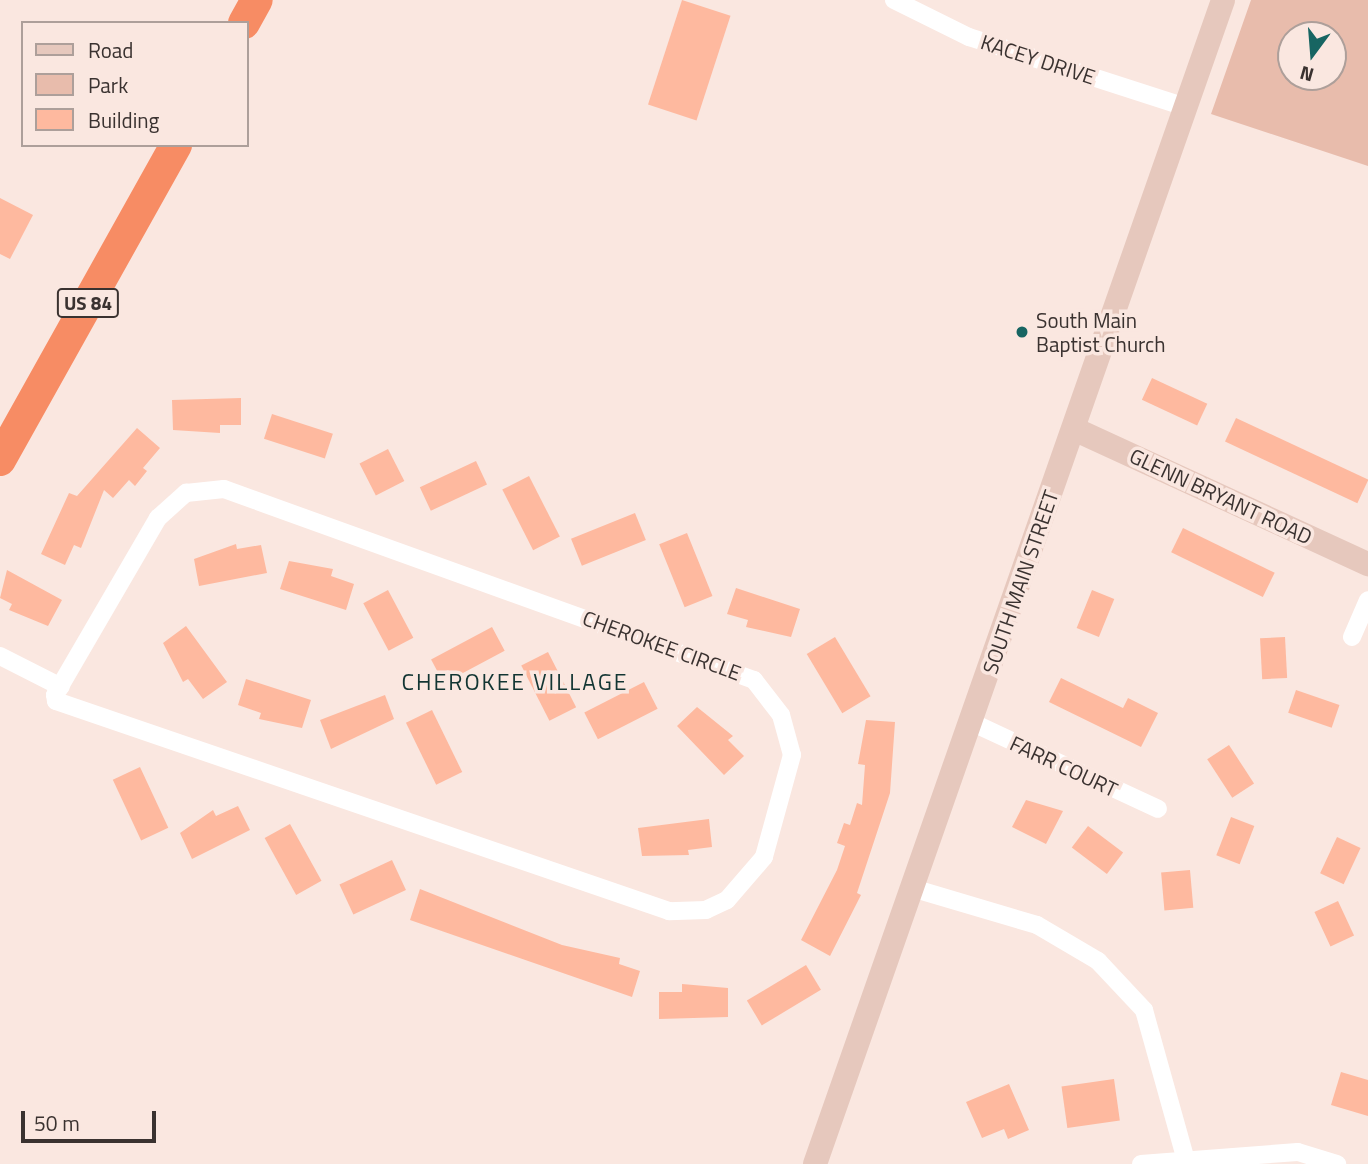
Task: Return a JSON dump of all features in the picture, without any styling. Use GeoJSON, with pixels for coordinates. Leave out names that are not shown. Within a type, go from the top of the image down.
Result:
{"type":"FeatureCollection","features":[{"type":"Feature","properties":{"kind":"highway"},"geometry":{"type":"LineString","coordinates":[[245,21],[257,0]]}},
{"type":"Feature","properties":{"kind":"highway","name":"US 84"},"geometry":{"type":"LineString","coordinates":[[0,460],[175,147]]}},
{"type":"Feature","properties":{"kind":"street","name":"KACEY DRIVE"},"geometry":{"type":"LineString","coordinates":[[894,0],[969,37],[1186,107]]}},
{"type":"Feature","properties":{"kind":"street","name":"SOUTH MAIN STREET"},"geometry":{"type":"LineString","coordinates":[[815,1164],[1223,0]]}},
{"type":"Feature","properties":{"kind":"street","name":"GLENN BRYANT ROAD"},"geometry":{"type":"LineString","coordinates":[[1074,429],[1368,564]]}},
{"type":"Feature","properties":{"kind":"street","name":"CHEROKEE CIRCLE"},"geometry":{"type":"LineString","coordinates":[[224,489],[754,680],[781,715],[792,755],[764,856],[727,900],[706,910],[668,911],[56,701],[61,687],[158,518],[186,493],[224,489]]}},
{"type":"Feature","properties":{"kind":"street"},"geometry":{"type":"LineString","coordinates":[[1352,637],[1368,600]]}},
{"type":"Feature","properties":{"kind":"street","name":"CHEROKEE CIRCLE"},"geometry":{"type":"LineString","coordinates":[[0,656],[61,687]]}},
{"type":"Feature","properties":{"kind":"street","name":"FARR COURT"},"geometry":{"type":"LineString","coordinates":[[971,722],[1158,809]]}},
{"type":"Feature","properties":{"kind":"street"},"geometry":{"type":"LineString","coordinates":[[912,888],[1037,925],[1098,961],[1144,1010],[1188,1160]]}},
{"type":"Feature","properties":{"kind":"street"},"geometry":{"type":"LineString","coordinates":[[1141,1164],[1298,1152],[1337,1164]]}},
{"type":"Feature","properties":{"kind":"green space"},"geometry":{"type":"Polygon","coordinates":[[[1251,0],[1368,0],[1368,166],[1211,114],[1251,0]]]}},
{"type":"Feature","properties":{"kind":"building"},"geometry":{"type":"Polygon","coordinates":[[[682,0],[731,16],[697,120],[648,105],[682,0]]]}},
{"type":"Feature","properties":{"kind":"building"},"geometry":{"type":"Polygon","coordinates":[[[0,198],[33,215],[10,259],[0,254],[0,198]]]}},
{"type":"Feature","properties":{"kind":"building"},"geometry":{"type":"Polygon","coordinates":[[[1152,378],[1207,404],[1197,426],[1142,400],[1152,378]]]}},
{"type":"Feature","properties":{"kind":"building"},"geometry":{"type":"Polygon","coordinates":[[[241,398],[241,425],[220,425],[220,433],[173,430],[172,400],[241,398]]]}},
{"type":"Feature","properties":{"kind":"building"},"geometry":{"type":"Polygon","coordinates":[[[272,414],[333,434],[325,459],[264,439],[272,414]]]}},
{"type":"Feature","properties":{"kind":"building"},"geometry":{"type":"Polygon","coordinates":[[[1236,418],[1368,480],[1357,503],[1225,442],[1236,418]]]}},
{"type":"Feature","properties":{"kind":"building"},"geometry":{"type":"Polygon","coordinates":[[[137,428],[160,448],[143,468],[147,471],[135,486],[129,480],[113,498],[104,490],[81,548],[74,545],[65,565],[41,554],[69,493],[77,496],[137,428]]]}},
{"type":"Feature","properties":{"kind":"building"},"geometry":{"type":"Polygon","coordinates":[[[388,449],[404,481],[376,496],[359,464],[388,449]]]}},
{"type":"Feature","properties":{"kind":"building"},"geometry":{"type":"Polygon","coordinates":[[[476,461],[487,485],[431,511],[420,487],[476,461]]]}},
{"type":"Feature","properties":{"kind":"building"},"geometry":{"type":"Polygon","coordinates":[[[529,476],[560,537],[533,550],[502,490],[529,476]]]}},
{"type":"Feature","properties":{"kind":"building"},"geometry":{"type":"Polygon","coordinates":[[[635,513],[646,540],[582,566],[571,539],[635,513]]]}},
{"type":"Feature","properties":{"kind":"building"},"geometry":{"type":"Polygon","coordinates":[[[1183,528],[1275,573],[1263,597],[1171,552],[1183,528]]]}},
{"type":"Feature","properties":{"kind":"building"},"geometry":{"type":"Polygon","coordinates":[[[687,533],[712,596],[685,607],[659,544],[687,533]]]}},
{"type":"Feature","properties":{"kind":"building"},"geometry":{"type":"Polygon","coordinates":[[[236,544],[237,549],[261,545],[267,573],[199,586],[194,559],[236,544]]]}},
{"type":"Feature","properties":{"kind":"building"},"geometry":{"type":"Polygon","coordinates":[[[289,561],[333,569],[331,576],[354,584],[346,610],[280,589],[289,561]]]}},
{"type":"Feature","properties":{"kind":"building"},"geometry":{"type":"Polygon","coordinates":[[[7,570],[62,600],[48,626],[9,610],[12,604],[0,598],[7,570]]]}},
{"type":"Feature","properties":{"kind":"building"},"geometry":{"type":"Polygon","coordinates":[[[736,588],[800,609],[791,637],[746,627],[748,620],[727,614],[736,588]]]}},
{"type":"Feature","properties":{"kind":"building"},"geometry":{"type":"Polygon","coordinates":[[[388,590],[413,638],[389,651],[363,603],[388,590]]]}},
{"type":"Feature","properties":{"kind":"building"},"geometry":{"type":"Polygon","coordinates":[[[1092,590],[1114,599],[1099,637],[1077,628],[1092,590]]]}},
{"type":"Feature","properties":{"kind":"building"},"geometry":{"type":"Polygon","coordinates":[[[186,626],[227,682],[203,699],[188,679],[183,682],[163,643],[186,626]]]}},
{"type":"Feature","properties":{"kind":"building"},"geometry":{"type":"Polygon","coordinates":[[[492,627],[505,651],[444,683],[431,659],[492,627]]]}},
{"type":"Feature","properties":{"kind":"building"},"geometry":{"type":"Polygon","coordinates":[[[835,637],[871,696],[842,713],[807,654],[835,637]]]}},
{"type":"Feature","properties":{"kind":"building"},"geometry":{"type":"Polygon","coordinates":[[[1285,637],[1287,678],[1262,679],[1260,638],[1285,637]]]}},
{"type":"Feature","properties":{"kind":"building"},"geometry":{"type":"Polygon","coordinates":[[[548,652],[576,707],[549,721],[521,666],[548,652]]]}},
{"type":"Feature","properties":{"kind":"building"},"geometry":{"type":"Polygon","coordinates":[[[1061,678],[1123,708],[1128,698],[1158,713],[1141,747],[1049,702],[1061,678]]]}},
{"type":"Feature","properties":{"kind":"building"},"geometry":{"type":"Polygon","coordinates":[[[246,679],[311,700],[302,728],[259,719],[261,713],[238,705],[246,679]]]}},
{"type":"Feature","properties":{"kind":"building"},"geometry":{"type":"Polygon","coordinates":[[[644,682],[658,709],[598,739],[584,712],[644,682]]]}},
{"type":"Feature","properties":{"kind":"building"},"geometry":{"type":"Polygon","coordinates":[[[1296,690],[1339,705],[1332,728],[1288,713],[1296,690]]]}},
{"type":"Feature","properties":{"kind":"building"},"geometry":{"type":"Polygon","coordinates":[[[385,695],[394,719],[331,749],[320,720],[385,695]]]}},
{"type":"Feature","properties":{"kind":"building"},"geometry":{"type":"Polygon","coordinates":[[[697,707],[733,736],[728,740],[744,756],[724,775],[677,726],[697,707]]]}},
{"type":"Feature","properties":{"kind":"building"},"geometry":{"type":"Polygon","coordinates":[[[432,710],[462,772],[436,785],[406,723],[432,710]]]}},
{"type":"Feature","properties":{"kind":"building"},"geometry":{"type":"Polygon","coordinates":[[[866,720],[895,722],[890,793],[857,893],[861,895],[830,956],[801,940],[837,870],[845,846],[837,843],[844,823],[850,825],[857,803],[862,805],[865,765],[858,764],[866,720]]]}},
{"type":"Feature","properties":{"kind":"building"},"geometry":{"type":"Polygon","coordinates":[[[1229,745],[1254,784],[1232,798],[1207,759],[1229,745]]]}},
{"type":"Feature","properties":{"kind":"building"},"geometry":{"type":"Polygon","coordinates":[[[140,767],[168,828],[141,840],[113,780],[140,767]]]}},
{"type":"Feature","properties":{"kind":"building"},"geometry":{"type":"Polygon","coordinates":[[[1026,800],[1063,811],[1046,844],[1012,827],[1026,800]]]}},
{"type":"Feature","properties":{"kind":"building"},"geometry":{"type":"Polygon","coordinates":[[[238,806],[250,830],[192,859],[180,833],[213,810],[216,816],[238,806]]]}},
{"type":"Feature","properties":{"kind":"building"},"geometry":{"type":"Polygon","coordinates":[[[1231,817],[1254,826],[1240,864],[1216,855],[1231,817]]]}},
{"type":"Feature","properties":{"kind":"building"},"geometry":{"type":"Polygon","coordinates":[[[709,819],[712,847],[688,850],[689,855],[642,856],[638,828],[709,819]]]}},
{"type":"Feature","properties":{"kind":"building"},"geometry":{"type":"Polygon","coordinates":[[[290,824],[322,881],[296,895],[265,838],[290,824]]]}},
{"type":"Feature","properties":{"kind":"building"},"geometry":{"type":"Polygon","coordinates":[[[1088,826],[1123,852],[1107,874],[1072,848],[1088,826]]]}},
{"type":"Feature","properties":{"kind":"building"},"geometry":{"type":"Polygon","coordinates":[[[1337,837],[1361,848],[1344,884],[1320,873],[1337,837]]]}},
{"type":"Feature","properties":{"kind":"building"},"geometry":{"type":"Polygon","coordinates":[[[392,860],[406,890],[353,914],[339,885],[392,860]]]}},
{"type":"Feature","properties":{"kind":"building"},"geometry":{"type":"Polygon","coordinates":[[[1190,870],[1193,908],[1164,910],[1161,873],[1190,870]]]}},
{"type":"Feature","properties":{"kind":"building"},"geometry":{"type":"Polygon","coordinates":[[[420,889],[562,945],[620,958],[619,964],[640,971],[632,997],[410,920],[420,889]]]}},
{"type":"Feature","properties":{"kind":"building"},"geometry":{"type":"Polygon","coordinates":[[[1338,901],[1354,935],[1330,946],[1314,912],[1338,901]]]}},
{"type":"Feature","properties":{"kind":"building"},"geometry":{"type":"Polygon","coordinates":[[[806,965],[821,990],[762,1025],[747,1001],[806,965]]]}},
{"type":"Feature","properties":{"kind":"building"},"geometry":{"type":"Polygon","coordinates":[[[682,984],[728,988],[728,1017],[659,1019],[659,992],[682,992],[682,984]]]}},
{"type":"Feature","properties":{"kind":"building"},"geometry":{"type":"Polygon","coordinates":[[[1341,1072],[1368,1080],[1368,1116],[1331,1105],[1341,1072]]]}},
{"type":"Feature","properties":{"kind":"building"},"geometry":{"type":"Polygon","coordinates":[[[1114,1079],[1120,1121],[1067,1128],[1062,1086],[1114,1079]]]}},
{"type":"Feature","properties":{"kind":"building"},"geometry":{"type":"Polygon","coordinates":[[[1009,1084],[1029,1130],[1008,1139],[1004,1129],[982,1138],[966,1102],[1009,1084]]]}},
{"type":"Feature","properties":{"kind":"place","name":"South Main Baptist Church"},"geometry":{"type":"Point","coordinates":[1022,332]}},
{"type":"Feature","properties":{"kind":"district","name":"CHEROKEE VILLAGE"},"geometry":{"type":"Point","coordinates":[515,682]}}]}
